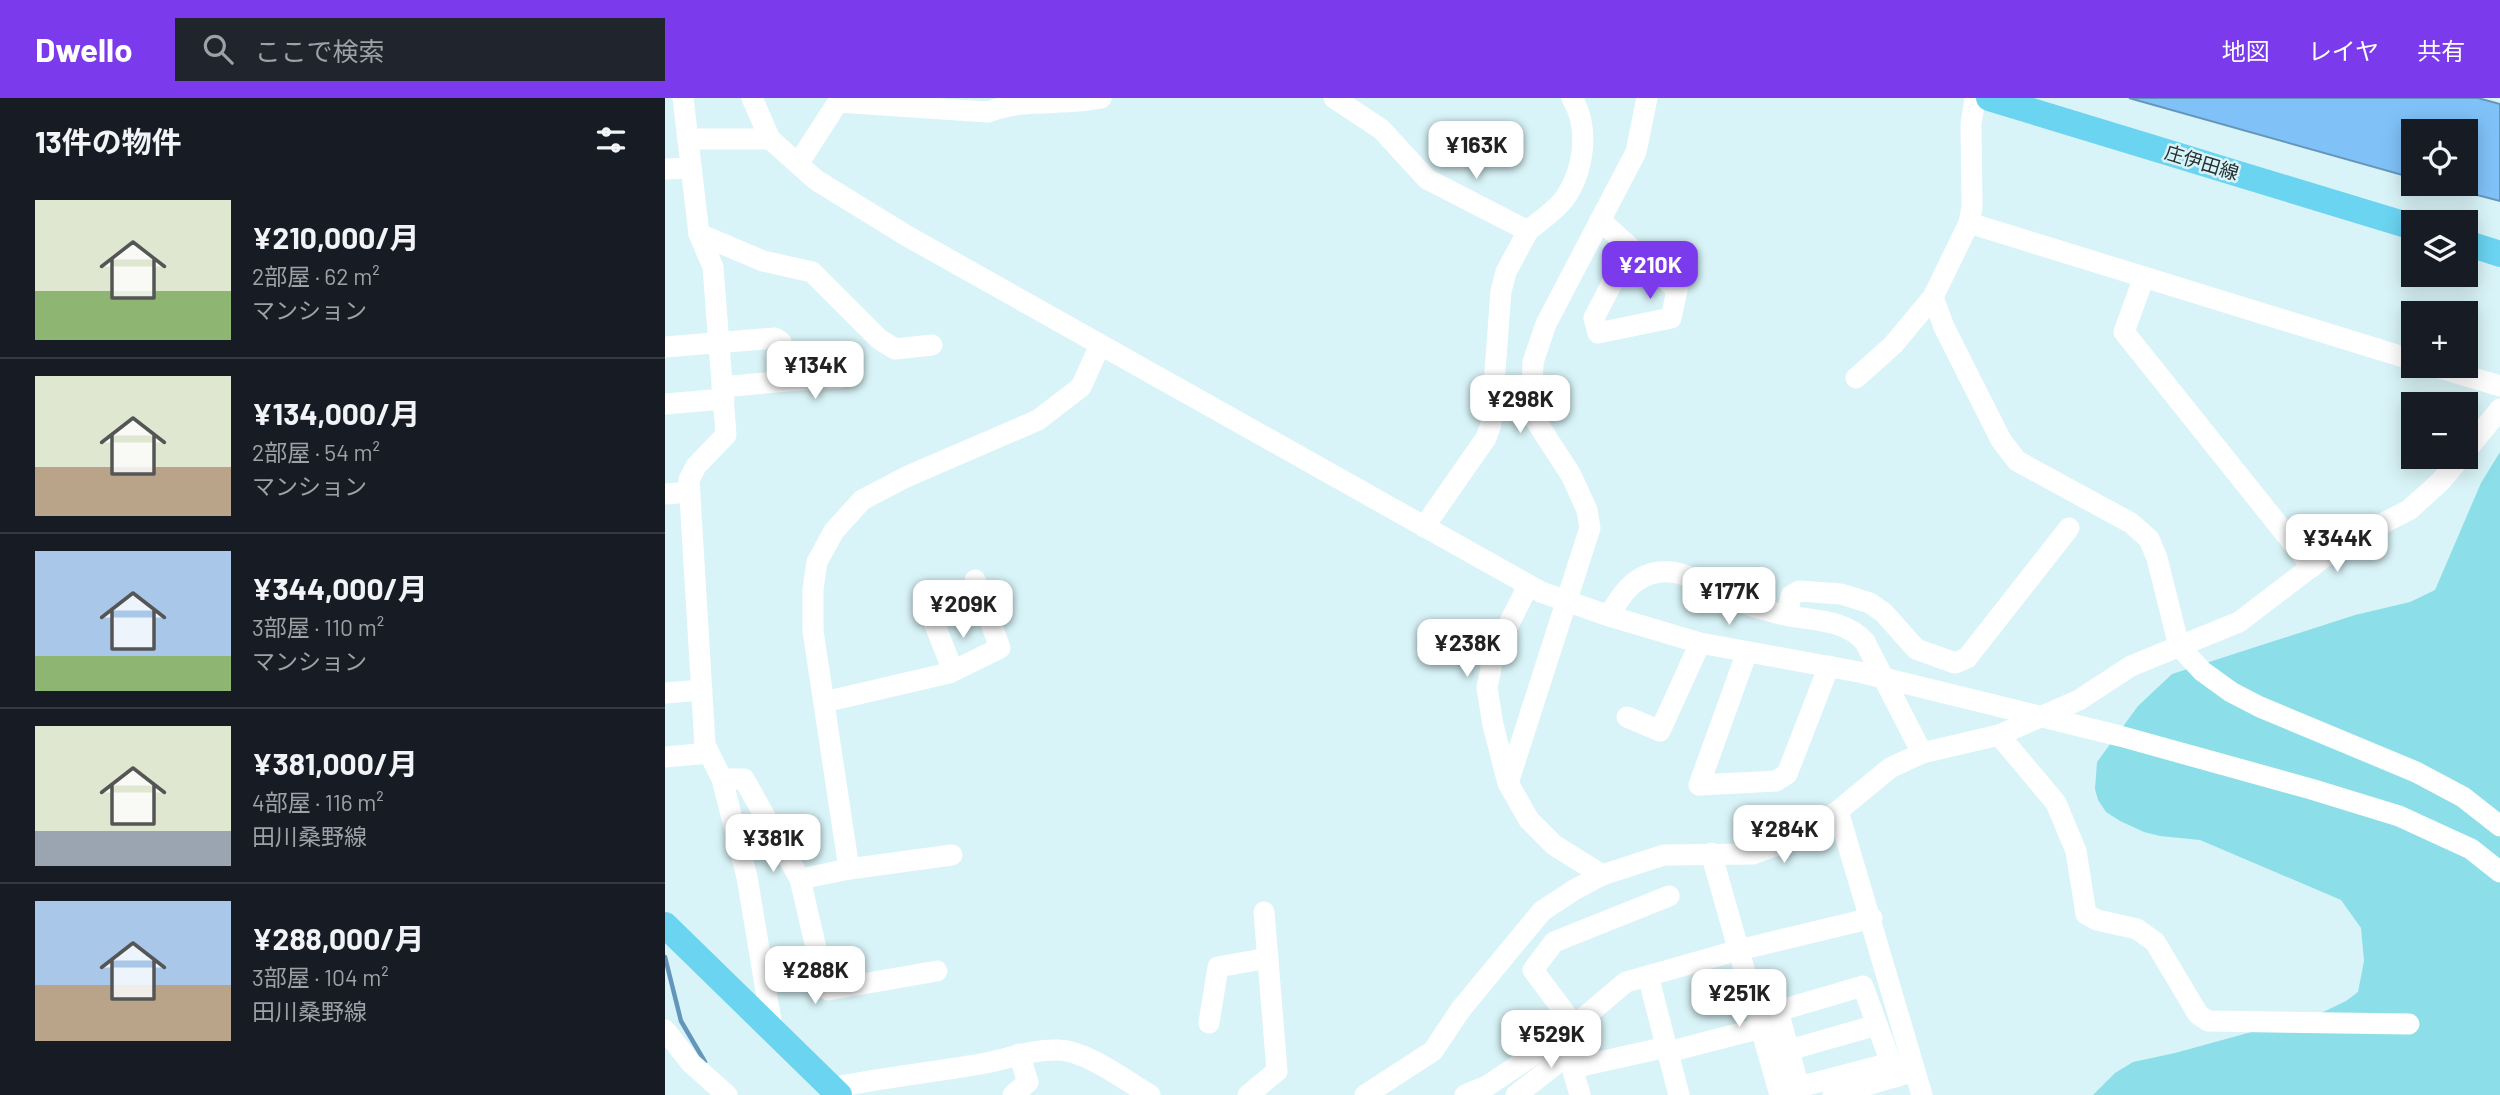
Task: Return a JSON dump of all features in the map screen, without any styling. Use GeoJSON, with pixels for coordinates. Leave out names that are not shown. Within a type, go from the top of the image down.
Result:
{"type":"FeatureCollection","features":[{"type":"Feature","properties":{"kind":"main road","name":"庄伊田線"},"geometry":{"type":"LineString","coordinates":[[1989,98],[2401,223]]}},
{"type":"Feature","properties":{"kind":"main road"},"geometry":{"type":"LineString","coordinates":[[2478,247],[2500,254]]}},
{"type":"Feature","properties":{"kind":"main road"},"geometry":{"type":"LineString","coordinates":[[665,925],[835,1091]]}},
{"type":"Feature","properties":{"kind":"street"},"geometry":{"type":"LineString","coordinates":[[683,98],[699,234],[713,267],[726,435],[697,466],[689,480],[705,745],[722,779],[747,877],[773,1033]]}},
{"type":"Feature","properties":{"kind":"street"},"geometry":{"type":"LineString","coordinates":[[751,98],[770,139],[816,180],[907,236],[1535,589],[1600,613],[1700,643],[1859,672],[2120,736],[2311,789],[2399,816],[2471,849],[2500,872]]}},
{"type":"Feature","properties":{"kind":"street"},"geometry":{"type":"LineString","coordinates":[[798,164],[837,100],[988,112],[1002,105],[1025,101],[1077,103],[1101,98]]}},
{"type":"Feature","properties":{"kind":"street"},"geometry":{"type":"LineString","coordinates":[[1334,98],[1381,129],[1427,179],[1528,232]]}},
{"type":"Feature","properties":{"kind":"street"},"geometry":{"type":"LineString","coordinates":[[1424,527],[1486,438],[1491,424],[1501,291],[1506,272],[1528,232],[1564,198],[1582,160],[1581,131],[1576,104],[1572,98]]}},
{"type":"Feature","properties":{"kind":"street"},"geometry":{"type":"LineString","coordinates":[[1508,783],[1590,528],[1587,510],[1570,475],[1536,421],[1532,395],[1533,362],[1546,324],[1636,152],[1647,98]]}},
{"type":"Feature","properties":{"kind":"street"},"geometry":{"type":"LineString","coordinates":[[1856,378],[1893,345],[1933,297],[1969,223],[1972,207],[1971,124],[1975,98]]}},
{"type":"Feature","properties":{"kind":"street"},"geometry":{"type":"LineString","coordinates":[[688,139],[770,139]]}},
{"type":"Feature","properties":{"kind":"street"},"geometry":{"type":"LineString","coordinates":[[665,169],[691,168]]}},
{"type":"Feature","properties":{"kind":"street"},"geometry":{"type":"LineString","coordinates":[[1600,220],[1630,248]]}},
{"type":"Feature","properties":{"kind":"street"},"geometry":{"type":"LineString","coordinates":[[1969,223],[2401,356]]}},
{"type":"Feature","properties":{"kind":"street"},"geometry":{"type":"LineString","coordinates":[[699,234],[763,261],[812,272],[879,339],[895,349],[932,345]]}},
{"type":"Feature","properties":{"kind":"street"},"geometry":{"type":"LineString","coordinates":[[2144,277],[2123,332],[2312,567]]}},
{"type":"Feature","properties":{"kind":"street"},"geometry":{"type":"LineString","coordinates":[[1933,297],[1944,327],[2001,440],[2017,461],[2131,523],[2149,538],[2157,558],[2179,646],[2202,671],[2231,692],[2260,707],[2416,772],[2463,797],[2500,826]]}},
{"type":"Feature","properties":{"kind":"street"},"geometry":{"type":"LineString","coordinates":[[665,348],[775,338],[781,342],[787,381]]}},
{"type":"Feature","properties":{"kind":"street"},"geometry":{"type":"LineString","coordinates":[[849,869],[813,631],[813,589],[817,562],[834,531],[862,500],[906,477],[1038,420],[1081,387],[1100,345]]}},
{"type":"Feature","properties":{"kind":"street"},"geometry":{"type":"LineString","coordinates":[[665,404],[787,381],[840,378]]}},
{"type":"Feature","properties":{"kind":"street"},"geometry":{"type":"LineString","coordinates":[[2473,378],[2500,386]]}},
{"type":"Feature","properties":{"kind":"street"},"geometry":{"type":"LineString","coordinates":[[2478,436],[2500,409]]}},
{"type":"Feature","properties":{"kind":"street"},"geometry":{"type":"LineString","coordinates":[[1365,1095],[1433,1051],[1461,1009],[1542,911],[1574,890],[1602,875],[1664,855],[1753,854],[1786,842],[1838,811],[1890,768],[1922,753],[1999,735],[2079,700],[2131,666],[2239,622],[2340,545],[2409,510],[2451,469]]}},
{"type":"Feature","properties":{"kind":"street"},"geometry":{"type":"LineString","coordinates":[[665,494],[690,492]]}},
{"type":"Feature","properties":{"kind":"street"},"geometry":{"type":"LineString","coordinates":[[1787,615],[1791,596],[1799,591],[1841,594],[1870,603],[1884,613],[1916,649],[1955,663],[1967,658],[2069,528]]}},
{"type":"Feature","properties":{"kind":"street"},"geometry":{"type":"LineString","coordinates":[[1600,613],[1638,580],[1657,572],[1681,572],[1730,598],[1760,609],[1833,623],[1856,632],[1865,642],[1922,753]]}},
{"type":"Feature","properties":{"kind":"street"},"geometry":{"type":"LineString","coordinates":[[824,702],[953,671],[1000,648],[975,580]]}},
{"type":"Feature","properties":{"kind":"street"},"geometry":{"type":"LineString","coordinates":[[1535,589],[1494,653],[1487,688],[1493,725],[1508,783],[1529,820],[1555,845],[1602,875]]}},
{"type":"Feature","properties":{"kind":"street"},"geometry":{"type":"LineString","coordinates":[[935,625],[953,671]]}},
{"type":"Feature","properties":{"kind":"street"},"geometry":{"type":"LineString","coordinates":[[1627,717],[1660,731],[1700,643]]}},
{"type":"Feature","properties":{"kind":"street"},"geometry":{"type":"LineString","coordinates":[[1747,652],[1699,785],[1776,781],[1787,774],[1829,666]]}},
{"type":"Feature","properties":{"kind":"street"},"geometry":{"type":"LineString","coordinates":[[665,693],[702,690]]}},
{"type":"Feature","properties":{"kind":"street"},"geometry":{"type":"LineString","coordinates":[[1999,735],[2056,803],[2076,851],[2086,914],[2097,920],[2137,929],[2155,942],[2198,1014],[2208,1021],[2409,1024]]}},
{"type":"Feature","properties":{"kind":"street"},"geometry":{"type":"LineString","coordinates":[[665,757],[709,753]]}},
{"type":"Feature","properties":{"kind":"street"},"geometry":{"type":"LineString","coordinates":[[722,779],[744,779],[800,880],[818,961],[828,990],[937,971]]}},
{"type":"Feature","properties":{"kind":"street"},"geometry":{"type":"LineString","coordinates":[[1838,811],[1923,1095]]}},
{"type":"Feature","properties":{"kind":"street"},"geometry":{"type":"LineString","coordinates":[[1711,853],[1761,1028],[1793,1092]]}},
{"type":"Feature","properties":{"kind":"street"},"geometry":{"type":"LineString","coordinates":[[800,880],[849,869],[952,855]]}},
{"type":"Feature","properties":{"kind":"street"},"geometry":{"type":"LineString","coordinates":[[1580,1095],[1569,1046],[1533,970],[1554,942],[1669,895]]}},
{"type":"Feature","properties":{"kind":"street"},"geometry":{"type":"LineString","coordinates":[[1248,1095],[1277,1071],[1264,912]]}},
{"type":"Feature","properties":{"kind":"street"},"geometry":{"type":"LineString","coordinates":[[1516,1095],[1569,1046],[1626,982],[1739,950],[1872,918]]}},
{"type":"Feature","properties":{"kind":"street"},"geometry":{"type":"LineString","coordinates":[[1209,1023],[1218,967],[1268,958]]}},
{"type":"Feature","properties":{"kind":"street"},"geometry":{"type":"LineString","coordinates":[[1648,976],[1679,1095]]}},
{"type":"Feature","properties":{"kind":"street"},"geometry":{"type":"LineString","coordinates":[[1793,1092],[1789,1050],[1778,1011],[1863,986],[1893,1070]]}},
{"type":"Feature","properties":{"kind":"street"},"geometry":{"type":"LineString","coordinates":[[1789,1050],[1877,1025]]}},
{"type":"Feature","properties":{"kind":"street"},"geometry":{"type":"LineString","coordinates":[[1465,1095],[1569,1046],[1667,1049],[1761,1028]]}},
{"type":"Feature","properties":{"kind":"street"},"geometry":{"type":"LineString","coordinates":[[665,1031],[691,1063],[727,1095]]}},
{"type":"Feature","properties":{"kind":"street"},"geometry":{"type":"LineString","coordinates":[[835,1091],[875,1079],[991,1062],[1019,1054],[1059,1050],[1079,1054],[1150,1095]]}},
{"type":"Feature","properties":{"kind":"street"},"geometry":{"type":"LineString","coordinates":[[1013,1095],[1028,1082],[1019,1054]]}},
{"type":"Feature","properties":{"kind":"street"},"geometry":{"type":"LineString","coordinates":[[1793,1092],[1893,1070],[1917,1071]]}},
{"type":"Feature","properties":{"kind":"street"},"geometry":{"type":"LineString","coordinates":[[1833,1095],[1893,1070]]}},
{"type":"Feature","properties":{"kind":"shaded area"},"geometry":{"type":"Polygon","coordinates":[[[2129,98],[2478,98],[2500,104],[2500,201],[2478,195],[2478,119],[2401,119],[2401,175],[2129,98]]]}},
{"type":"Feature","properties":{"kind":"shaded area"},"geometry":{"type":"Polygon","coordinates":[[[2500,452],[2500,1095],[2093,1095],[2115,1073],[2133,1062],[2321,1013],[2346,1001],[2358,992],[2364,961],[2361,928],[2341,900],[2200,840],[2160,836],[2120,821],[2106,812],[2098,800],[2095,789],[2097,762],[2138,706],[2172,674],[2355,615],[2410,602],[2435,590],[2481,483],[2500,452]]]}},
{"type":"Feature","properties":{"kind":"waterway"},"geometry":{"type":"LineString","coordinates":[[665,957],[681,1021],[705,1062]]}}]}
